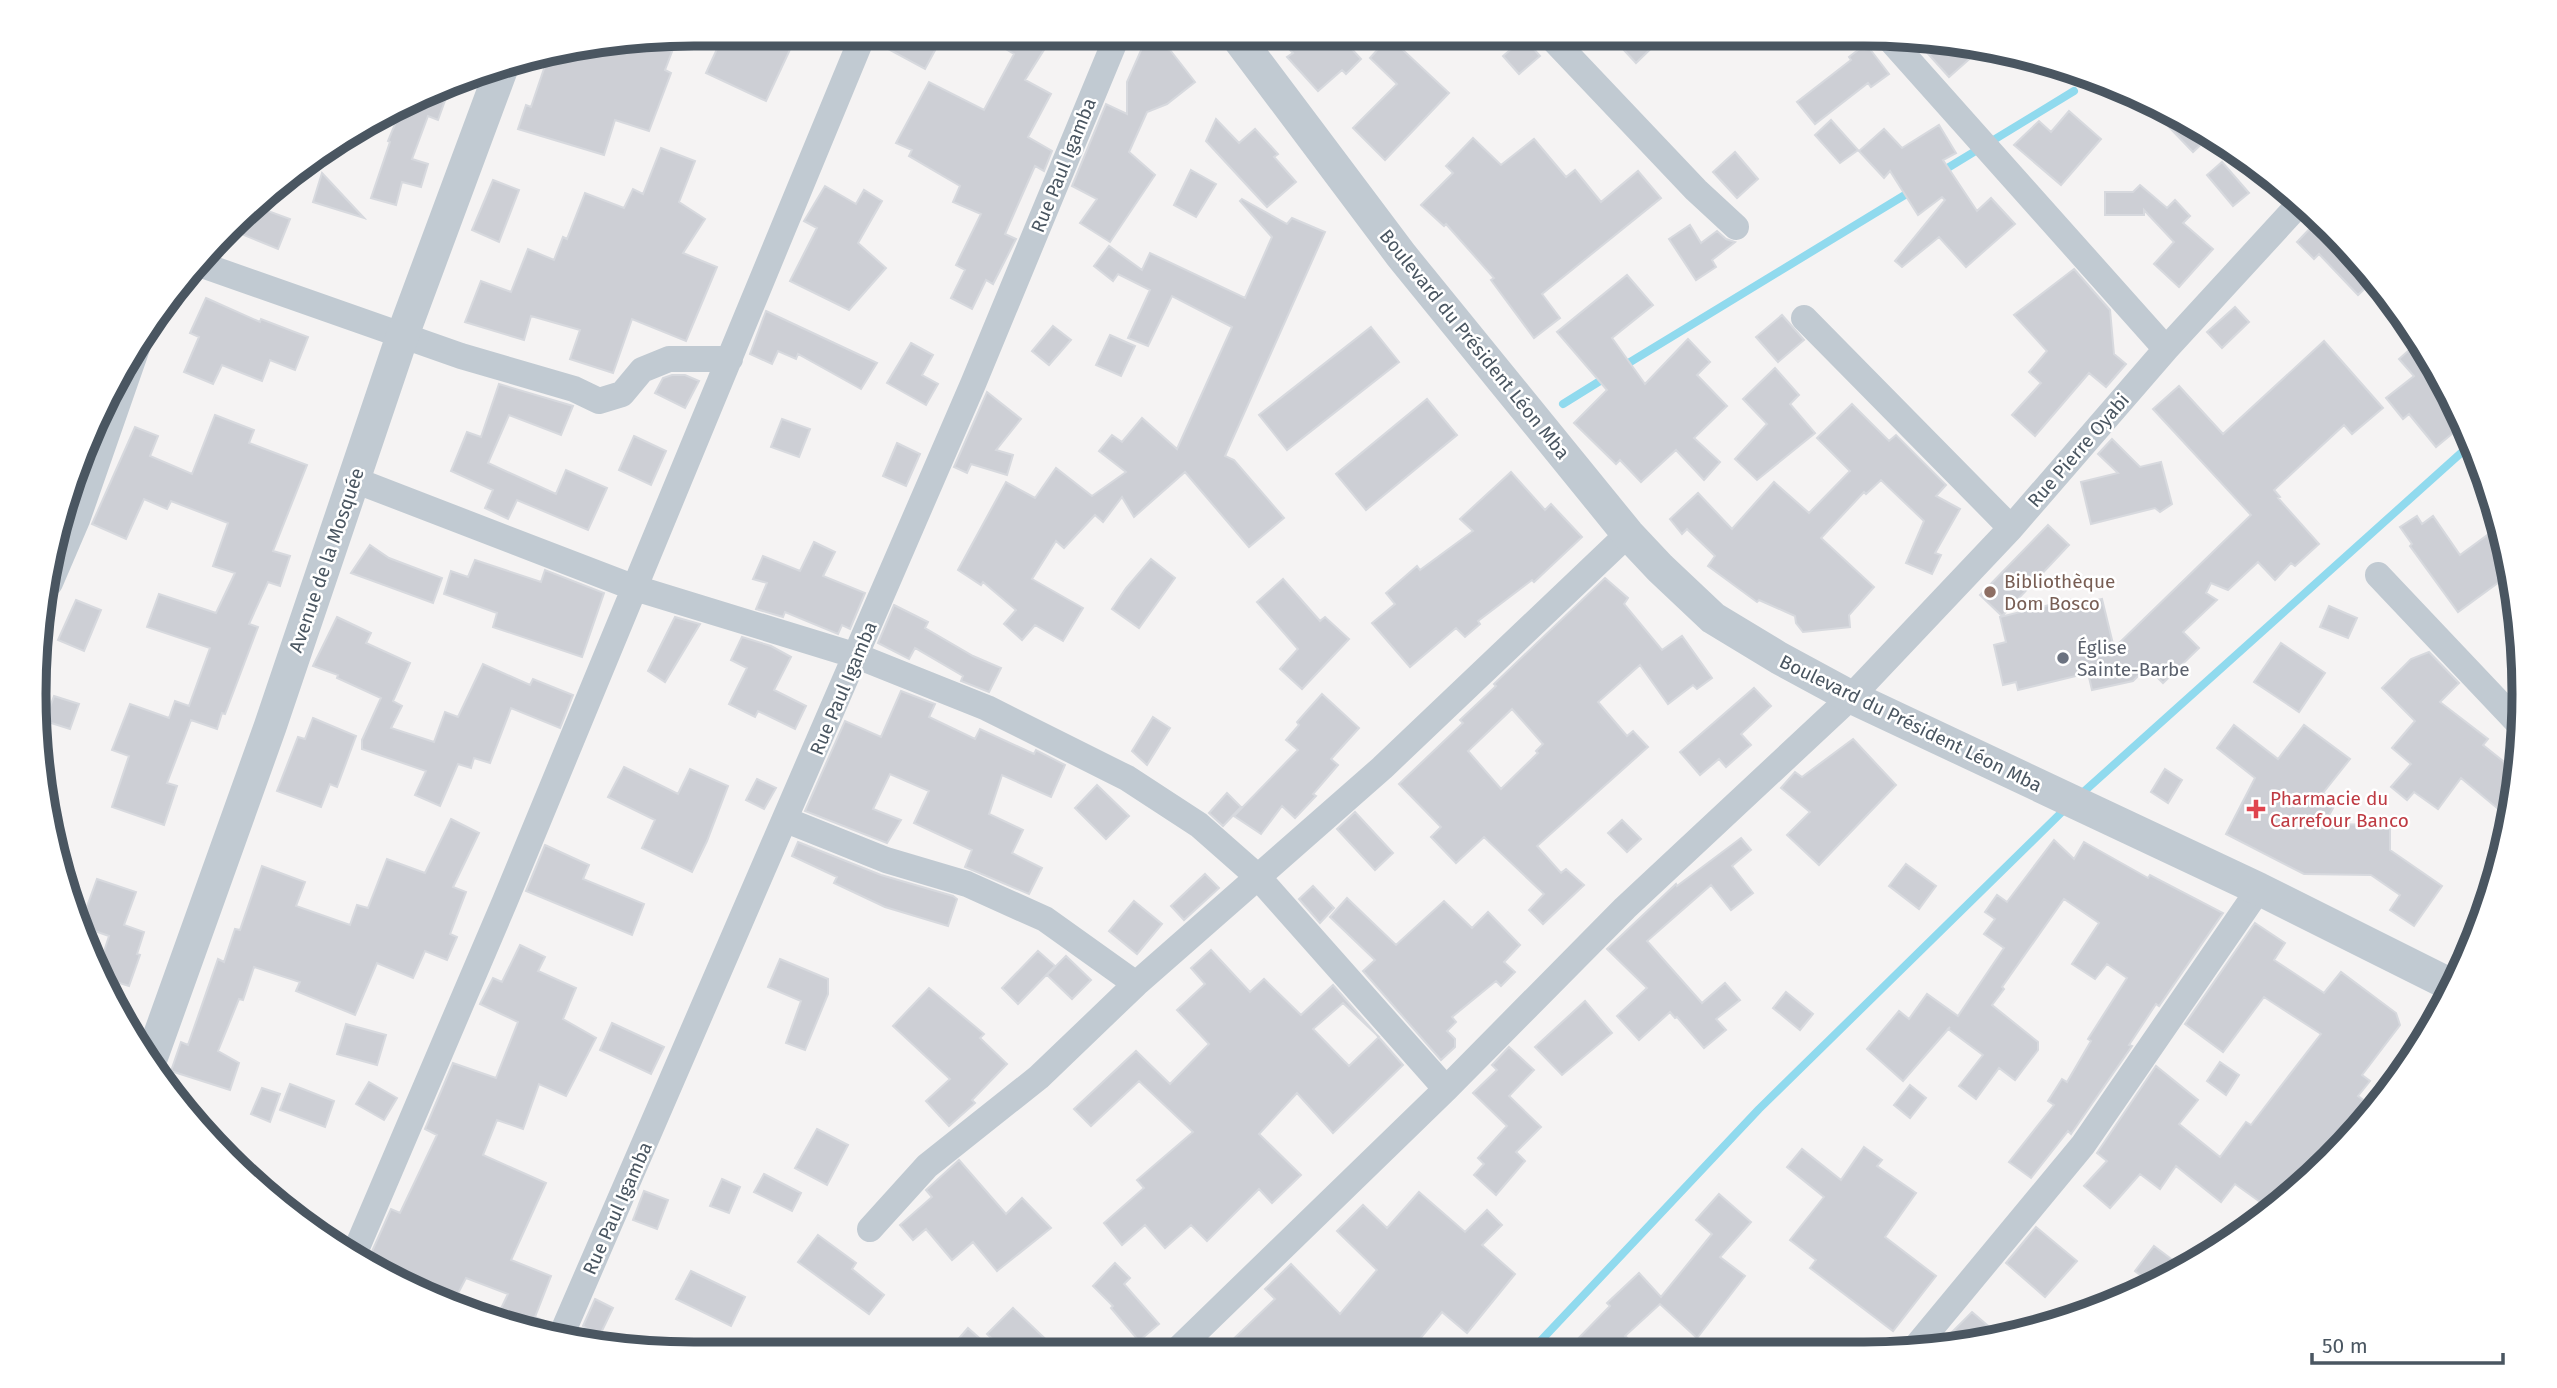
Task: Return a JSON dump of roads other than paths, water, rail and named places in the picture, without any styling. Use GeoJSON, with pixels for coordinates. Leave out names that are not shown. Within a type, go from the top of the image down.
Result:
{"type":"FeatureCollection","features":[{"type":"Feature","properties":{"kind":"street"},"geometry":{"type":"LineString","coordinates":[[357,1248],[505,901],[859,46]]}},
{"type":"Feature","properties":{"kind":"street","name":"Rue Paul Igamba"},"geometry":{"type":"LineString","coordinates":[[564,1329],[857,656],[1113,46]]}},
{"type":"Feature","properties":{"kind":"street","name":"Boulevard du Président Léon Mba"},"geometry":{"type":"LineString","coordinates":[[1244,46],[1401,255],[1628,534],[1713,618],[1851,697],[2259,889],[2445,982]]}},
{"type":"Feature","properties":{"kind":"street"},"geometry":{"type":"LineString","coordinates":[[1559,46],[1696,190],[1736,226]]}},
{"type":"Feature","properties":{"kind":"street"},"geometry":{"type":"LineString","coordinates":[[1896,47],[2166,349]]}},
{"type":"Feature","properties":{"kind":"street","name":"Avenue de la Mosquée"},"geometry":{"type":"LineString","coordinates":[[154,1052],[270,727],[403,334],[499,76]]}},
{"type":"Feature","properties":{"kind":"street","name":"Rue Pierre Oyabi"},"geometry":{"type":"LineString","coordinates":[[1185,1342],[1446,1089],[1625,908],[1851,697],[2011,528],[2166,349],[2294,209]]}},
{"type":"Feature","properties":{"kind":"street"},"geometry":{"type":"LineString","coordinates":[[206,266],[461,356],[574,388],[599,401],[622,394],[642,370],[669,359],[730,359]]}},
{"type":"Feature","properties":{"kind":"street"},"geometry":{"type":"LineString","coordinates":[[1804,318],[2011,528]]}},
{"type":"Feature","properties":{"kind":"street"},"geometry":{"type":"LineString","coordinates":[[60,561],[77,520],[125,384]]}},
{"type":"Feature","properties":{"kind":"street"},"geometry":{"type":"LineString","coordinates":[[352,479],[635,588],[857,656],[987,708],[1128,778],[1199,825],[1258,877],[1446,1089]]}},
{"type":"Feature","properties":{"kind":"street"},"geometry":{"type":"LineString","coordinates":[[870,1229],[927,1166],[1039,1077],[1136,984],[1382,768],[1628,534]]}},
{"type":"Feature","properties":{"kind":"street"},"geometry":{"type":"LineString","coordinates":[[2378,575],[2511,715]]}},
{"type":"Feature","properties":{"kind":"street"},"geometry":{"type":"LineString","coordinates":[[786,820],[886,860],[967,884],[1045,919],[1136,984]]}},
{"type":"Feature","properties":{"kind":"street"},"geometry":{"type":"LineString","coordinates":[[1922,1339],[2083,1145],[2259,889]]}},
{"type":"Feature","properties":{"kind":"waterway"},"geometry":{"type":"LineString","coordinates":[[1941,172],[2074,91]]}},
{"type":"Feature","properties":{"kind":"waterway"},"geometry":{"type":"LineString","coordinates":[[1622,367],[1913,190]]}},
{"type":"Feature","properties":{"kind":"waterway"},"geometry":{"type":"LineString","coordinates":[[1563,404],[1608,376]]}},
{"type":"Feature","properties":{"kind":"waterway"},"geometry":{"type":"LineString","coordinates":[[2079,796],[2464,451]]}},
{"type":"Feature","properties":{"kind":"waterway"},"geometry":{"type":"LineString","coordinates":[[1539,1342],[1759,1109],[2067,807]]}},
{"type":"Feature","properties":{"kind":"place","name":"Bibliothèque Dom Bosco"},"geometry":{"type":"Point","coordinates":[1990,592]}},
{"type":"Feature","properties":{"kind":"place","name":"Église Sainte-Barbe"},"geometry":{"type":"Point","coordinates":[2063,658]}},
{"type":"Feature","properties":{"kind":"place","name":"Pharmacie du Carrefour Banco"},"geometry":{"type":"Point","coordinates":[2256,809]}}]}
